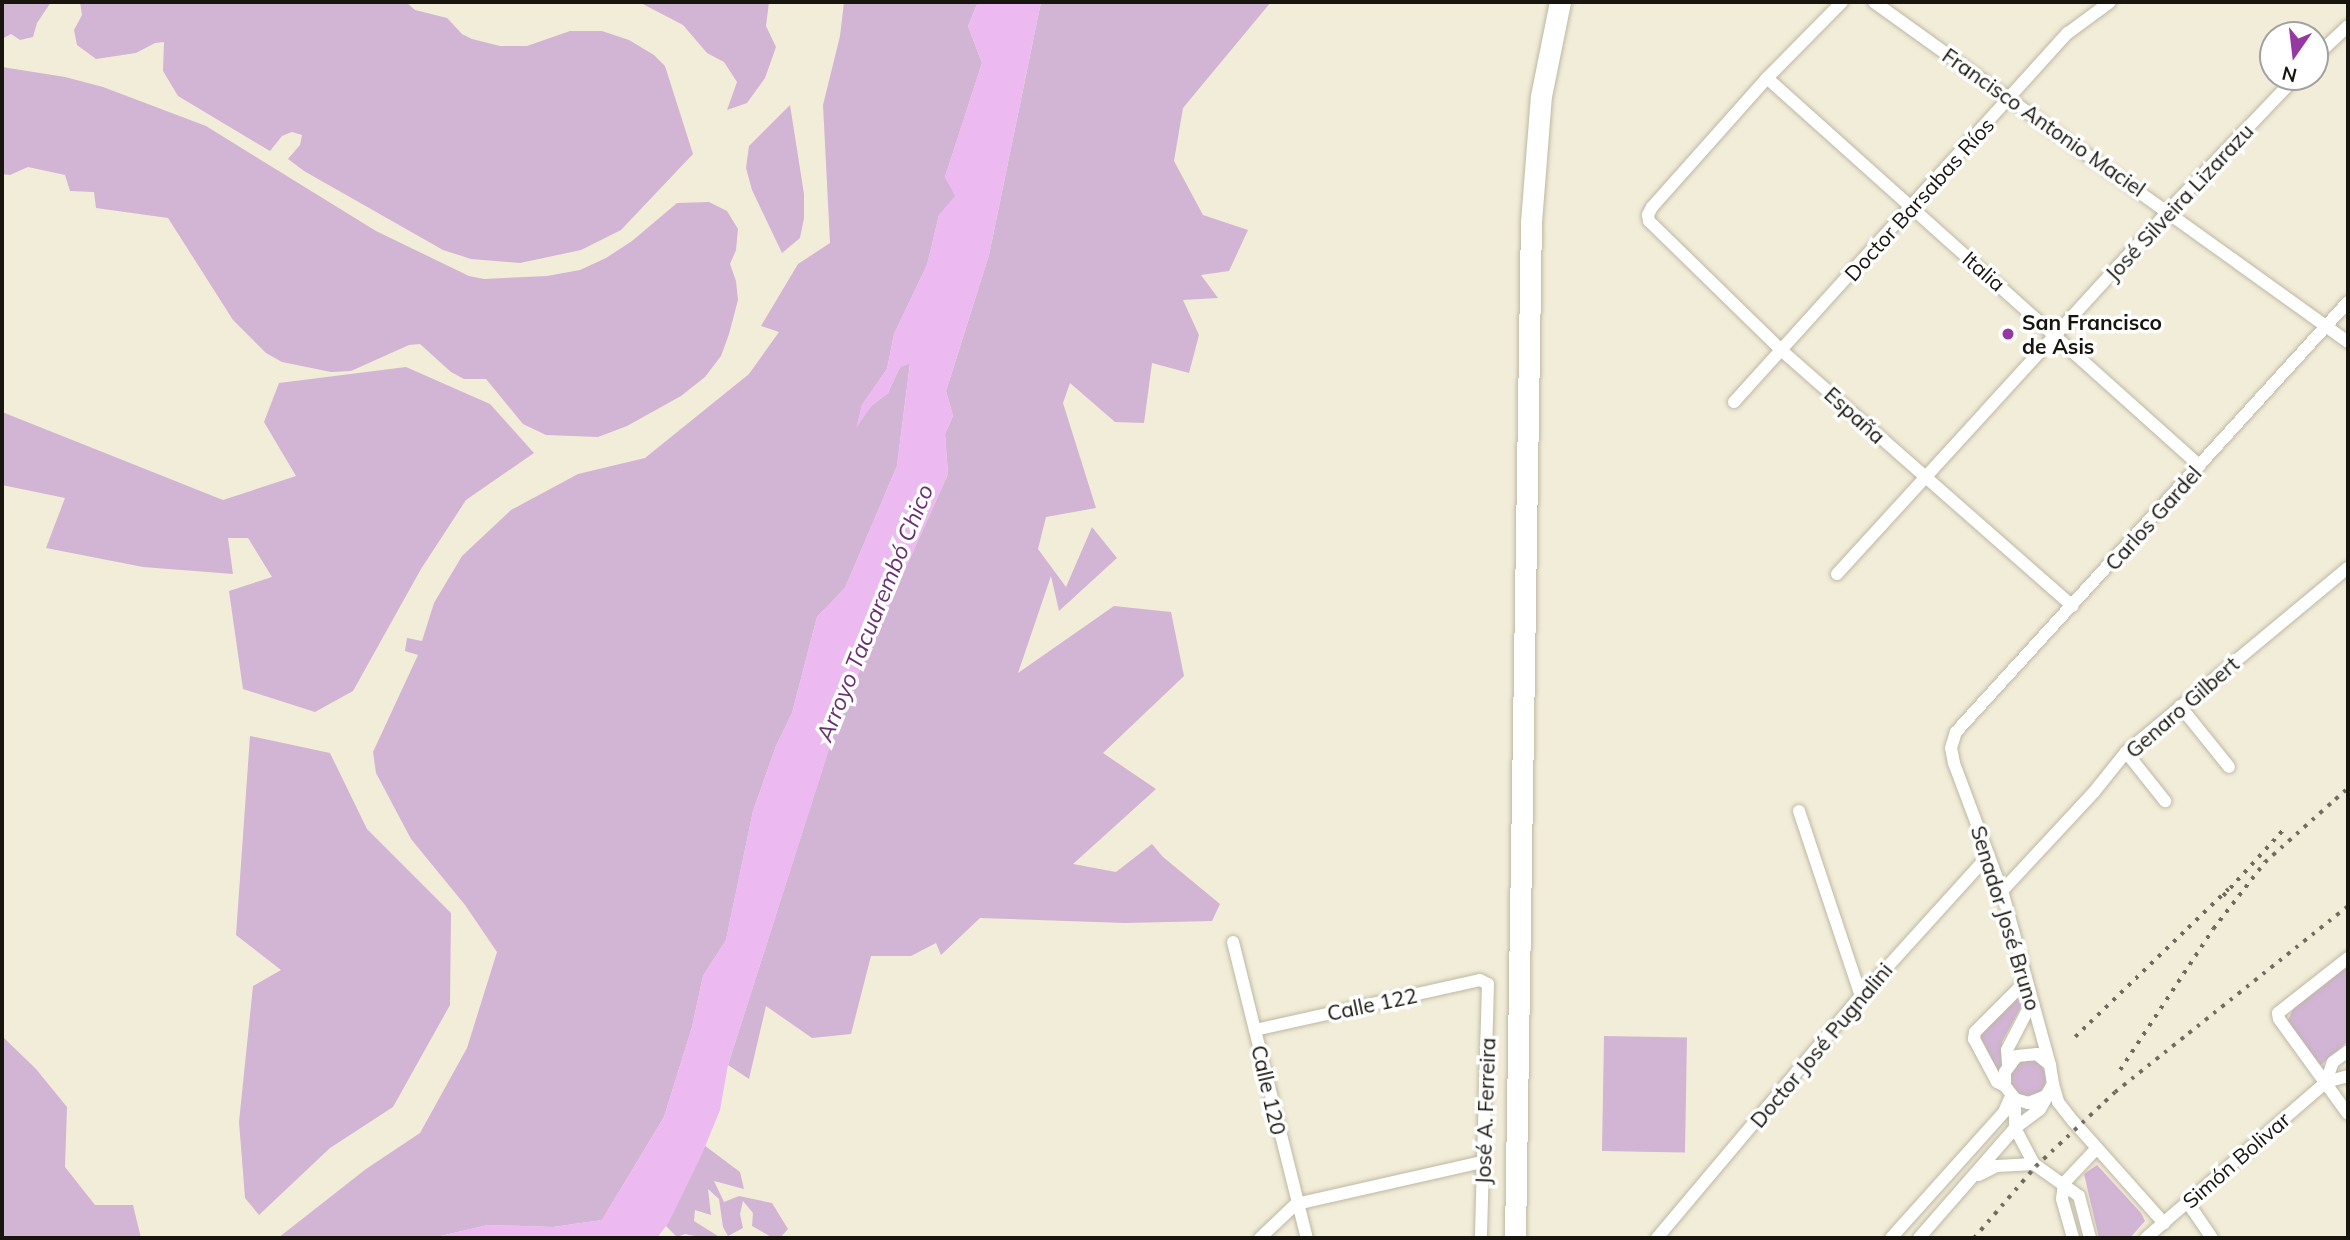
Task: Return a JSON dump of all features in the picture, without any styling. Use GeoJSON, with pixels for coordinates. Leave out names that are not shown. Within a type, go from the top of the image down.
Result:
{"type":"FeatureCollection","features":[{"type":"Feature","properties":{"kind":"highway"},"geometry":{"type":"LineString","coordinates":[[1515,1238],[1531,222],[1541,96],[1560,2]]}},
{"type":"Feature","properties":{"kind":"street"},"geometry":{"type":"LineString","coordinates":[[1767,78],[1842,2]]}},
{"type":"Feature","properties":{"kind":"street","name":"Francisco Antonio Maciel"},"geometry":{"type":"LineString","coordinates":[[1874,2],[2169,210],[2348,341]]}},
{"type":"Feature","properties":{"kind":"street","name":"Doctor Barsabas Ríos"},"geometry":{"type":"LineString","coordinates":[[1734,402],[2068,33],[2110,2]]}},
{"type":"Feature","properties":{"kind":"street"},"geometry":{"type":"LineString","coordinates":[[2329,44],[2348,26]]}},
{"type":"Feature","properties":{"kind":"street","name":"Italia"},"geometry":{"type":"LineString","coordinates":[[1767,78],[2058,335],[2200,466]]}},
{"type":"Feature","properties":{"kind":"street","name":"España"},"geometry":{"type":"LineString","coordinates":[[1767,78],[1648,215],[1654,228],[1781,350],[2072,606]]}},
{"type":"Feature","properties":{"kind":"street","name":"José Silveira Lizarazu"},"geometry":{"type":"LineString","coordinates":[[1837,574],[2058,335],[2169,210],[2283,91]]}},
{"type":"Feature","properties":{"kind":"street","name":"Carlos Gardel"},"geometry":{"type":"LineString","coordinates":[[1956,732],[2348,302]]}},
{"type":"Feature","properties":{"kind":"street","name":"Genaro Gilbert"},"geometry":{"type":"LineString","coordinates":[[2002,891],[2094,792],[2126,752],[2348,568]]}},
{"type":"Feature","properties":{"kind":"street"},"geometry":{"type":"LineString","coordinates":[[2180,706],[2229,767]]}},
{"type":"Feature","properties":{"kind":"street","name":"Senador José Bruno"},"geometry":{"type":"LineString","coordinates":[[1956,732],[1951,748],[1954,763],[2002,891],[2050,1065]]}},
{"type":"Feature","properties":{"kind":"street"},"geometry":{"type":"LineString","coordinates":[[2126,752],[2165,801]]}},
{"type":"Feature","properties":{"kind":"street"},"geometry":{"type":"LineString","coordinates":[[1799,811],[1861,996]]}},
{"type":"Feature","properties":{"kind":"street","name":"Doctor José Pugnalini"},"geometry":{"type":"LineString","coordinates":[[1657,1238],[1861,996],[1989,855]]}},
{"type":"Feature","properties":{"kind":"street","name":"Calle 120"},"geometry":{"type":"LineString","coordinates":[[1233,942],[1296,1204],[1307,1238]]}},
{"type":"Feature","properties":{"kind":"street"},"geometry":{"type":"LineString","coordinates":[[2348,958],[2278,1013],[2279,1019],[2348,1114]]}},
{"type":"Feature","properties":{"kind":"street","name":"Calle 122"},"geometry":{"type":"LineString","coordinates":[[1255,1030],[1480,980],[1488,984]]}},
{"type":"Feature","properties":{"kind":"street"},"geometry":{"type":"LineString","coordinates":[[2026,981],[1975,1032],[1974,1040],[1997,1082],[2010,1094],[2028,1103],[2038,1101],[2051,1088]]}},
{"type":"Feature","properties":{"kind":"street","name":"José A. Ferreira"},"geometry":{"type":"LineString","coordinates":[[1481,1238],[1488,984]]}},
{"type":"Feature","properties":{"kind":"street"},"geometry":{"type":"LineString","coordinates":[[2008,1064],[2007,1050],[2032,1002]]}},
{"type":"Feature","properties":{"kind":"street","name":"Simón Bolivar"},"geometry":{"type":"LineString","coordinates":[[2326,1082],[2333,1062],[2348,1051]]}},
{"type":"Feature","properties":{"kind":"street"},"geometry":{"type":"LineString","coordinates":[[2090,1238],[2079,1196],[2034,1164],[2015,1128],[2004,1072],[2017,1056],[2029,1053],[2041,1056],[2050,1065],[2051,1088],[2058,1101],[2164,1223]]}},
{"type":"Feature","properties":{"kind":"street","name":"Simón Bolivar"},"geometry":{"type":"LineString","coordinates":[[2146,1238],[2326,1082],[2348,1076]]}},
{"type":"Feature","properties":{"kind":"street"},"geometry":{"type":"LineString","coordinates":[[1919,1238],[2015,1128],[2040,1109],[2051,1088]]}},
{"type":"Feature","properties":{"kind":"street"},"geometry":{"type":"LineString","coordinates":[[1891,1238],[2004,1112],[2010,1094]]}},
{"type":"Feature","properties":{"kind":"street"},"geometry":{"type":"LineString","coordinates":[[2073,1238],[2062,1199],[2064,1183],[2097,1147]]}},
{"type":"Feature","properties":{"kind":"street"},"geometry":{"type":"LineString","coordinates":[[1260,1238],[1296,1204],[1483,1162]]}},
{"type":"Feature","properties":{"kind":"street"},"geometry":{"type":"LineString","coordinates":[[1975,1176],[1997,1166],[2034,1164]]}},
{"type":"Feature","properties":{"kind":"street"},"geometry":{"type":"LineString","coordinates":[[2188,1203],[2212,1238]]}},
{"type":"Feature","properties":{"kind":"shaded area"},"geometry":{"type":"Polygon","coordinates":[[[2,2],[51,2],[37,23],[33,37],[20,40],[11,34],[2,39],[2,2]]]}},
{"type":"Feature","properties":{"kind":"shaded area"},"geometry":{"type":"Polygon","coordinates":[[[80,2],[406,2],[415,10],[447,18],[462,34],[472,39],[500,46],[527,46],[570,31],[602,31],[629,40],[654,55],[665,66],[693,154],[621,230],[581,250],[520,263],[471,259],[443,250],[304,171],[288,159],[300,145],[302,135],[292,132],[282,136],[270,151],[178,96],[163,71],[164,42],[155,43],[136,53],[96,59],[77,45],[74,30],[82,15],[80,2]]]}},
{"type":"Feature","properties":{"kind":"shaded area"},"geometry":{"type":"Polygon","coordinates":[[[639,2],[769,2],[766,26],[776,47],[765,78],[747,103],[727,110],[737,82],[724,62],[707,53],[683,25],[639,2]]]}},
{"type":"Feature","properties":{"kind":"shaded area"},"geometry":{"type":"Polygon","coordinates":[[[844,2],[978,2],[968,26],[982,63],[945,177],[956,196],[939,215],[927,265],[894,334],[887,369],[862,405],[857,426],[871,406],[888,393],[900,367],[910,363],[897,466],[845,588],[817,617],[792,713],[776,746],[753,811],[726,940],[703,976],[692,1027],[664,1117],[602,1220],[553,1227],[488,1225],[432,1238],[278,1238],[366,1169],[420,1133],[467,1048],[497,952],[465,905],[411,839],[376,773],[373,752],[418,655],[405,651],[407,638],[422,641],[434,603],[462,556],[511,510],[578,474],[645,458],[749,374],[779,332],[761,326],[798,264],[830,243],[823,105],[840,36],[844,2]]]}},
{"type":"Feature","properties":{"kind":"shaded area"},"geometry":{"type":"Polygon","coordinates":[[[1041,2],[1271,2],[1183,108],[1174,161],[1203,215],[1248,230],[1229,271],[1201,275],[1218,298],[1183,300],[1199,335],[1189,373],[1152,363],[1144,423],[1115,422],[1070,383],[1063,403],[1096,508],[1046,517],[1038,549],[1066,587],[1092,527],[1117,558],[1059,611],[1051,576],[1018,673],[1114,606],[1171,612],[1184,676],[1103,753],[1156,789],[1073,864],[1116,872],[1152,844],[1163,857],[1220,904],[1212,921],[1125,923],[980,918],[941,955],[936,943],[911,956],[871,956],[851,1034],[812,1038],[766,1006],[749,1079],[728,1065],[840,714],[948,474],[945,434],[953,416],[946,391],[989,255],[1041,2]]]}},
{"type":"Feature","properties":{"kind":"shaded area"},"geometry":{"type":"Polygon","coordinates":[[[2,67],[65,77],[103,87],[206,126],[376,231],[469,276],[484,279],[547,276],[580,270],[606,258],[632,241],[677,203],[709,202],[727,211],[738,229],[736,250],[730,264],[736,281],[738,300],[721,356],[705,377],[681,396],[627,426],[598,437],[546,435],[523,424],[486,379],[464,379],[451,372],[420,344],[409,345],[351,371],[331,372],[282,362],[266,353],[233,320],[168,218],[96,208],[94,192],[70,191],[65,175],[28,167],[10,175],[2,174],[2,67]]]}},
{"type":"Feature","properties":{"kind":"shaded area"},"geometry":{"type":"Polygon","coordinates":[[[790,105],[804,194],[804,218],[800,238],[782,253],[752,190],[746,168],[749,146],[790,105]]]}},
{"type":"Feature","properties":{"kind":"shaded area"},"geometry":{"type":"Polygon","coordinates":[[[406,367],[490,404],[534,453],[466,500],[421,569],[353,691],[315,712],[243,689],[229,591],[272,577],[248,538],[228,538],[233,574],[143,567],[46,548],[65,498],[2,485],[2,412],[223,500],[296,476],[264,422],[279,383],[406,367]]]}},
{"type":"Feature","properties":{"kind":"shaded area"},"geometry":{"type":"Polygon","coordinates":[[[250,736],[330,753],[367,829],[451,913],[450,1005],[393,1107],[330,1148],[259,1215],[245,1198],[239,1122],[253,986],[281,970],[236,935],[250,736]]]}},
{"type":"Feature","properties":{"kind":"shaded area"},"geometry":{"type":"Polygon","coordinates":[[[2348,964],[2348,1041],[2320,1066],[2286,1024],[2297,1001],[2348,964]]]}},
{"type":"Feature","properties":{"kind":"shaded area"},"geometry":{"type":"Polygon","coordinates":[[[2019,996],[2024,1001],[2002,1042],[2002,1079],[1979,1038],[1980,1032],[2019,996]]]}},
{"type":"Feature","properties":{"kind":"shaded area"},"geometry":{"type":"Polygon","coordinates":[[[2,1036],[36,1069],[67,1107],[65,1167],[95,1205],[133,1205],[141,1238],[2,1238],[2,1036]]]}},
{"type":"Feature","properties":{"kind":"shaded area"},"geometry":{"type":"Polygon","coordinates":[[[1604,1036],[1687,1037],[1685,1152],[1602,1151],[1604,1036]]]}},
{"type":"Feature","properties":{"kind":"shaded area"},"geometry":{"type":"Polygon","coordinates":[[[2028,1060],[2041,1065],[2046,1078],[2041,1091],[2028,1096],[2015,1091],[2010,1078],[2015,1065],[2028,1060]]]}},
{"type":"Feature","properties":{"kind":"shaded area"},"geometry":{"type":"Polygon","coordinates":[[[704,1145],[740,1172],[744,1189],[714,1181],[724,1202],[739,1196],[772,1203],[788,1229],[780,1238],[773,1238],[752,1226],[753,1213],[743,1201],[740,1214],[743,1228],[728,1236],[723,1227],[719,1199],[708,1189],[711,1215],[695,1210],[694,1221],[721,1238],[691,1238],[695,1236],[685,1234],[677,1237],[666,1226],[704,1145]]]}},
{"type":"Feature","properties":{"kind":"shaded area"},"geometry":{"type":"Polygon","coordinates":[[[2097,1165],[2141,1213],[2145,1221],[2130,1238],[2099,1238],[2084,1174],[2097,1165]]]}},
{"type":"Feature","properties":{"kind":"water","name":"Arroyo Tacuarembó Chico"},"geometry":{"type":"Polygon","coordinates":[[[978,2],[1041,2],[989,255],[946,391],[953,416],[945,434],[948,474],[840,715],[728,1065],[720,1110],[702,1154],[669,1222],[657,1238],[432,1238],[488,1225],[553,1227],[602,1220],[664,1117],[692,1027],[703,976],[726,940],[753,811],[776,746],[792,713],[817,617],[845,588],[897,466],[910,364],[900,367],[888,393],[871,406],[856,428],[862,405],[887,369],[894,334],[927,265],[939,215],[955,196],[945,177],[982,63],[968,26],[978,2]]]}},
{"type":"Feature","properties":{"kind":"railway"},"geometry":{"type":"LineString","coordinates":[[2120,1070],[2213,929],[2265,862],[2348,788]]}},
{"type":"Feature","properties":{"kind":"railway"},"geometry":{"type":"LineString","coordinates":[[2223,896],[2283,830]]}},
{"type":"Feature","properties":{"kind":"railway"},"geometry":{"type":"LineString","coordinates":[[2075,1037],[2228,889]]}},
{"type":"Feature","properties":{"kind":"railway"},"geometry":{"type":"LineString","coordinates":[[1974,1238],[2036,1166],[2115,1092],[2348,906]]}},
{"type":"Feature","properties":{"kind":"place","name":"San Francisco de Asis"},"geometry":{"type":"Point","coordinates":[2008,334]}}]}
